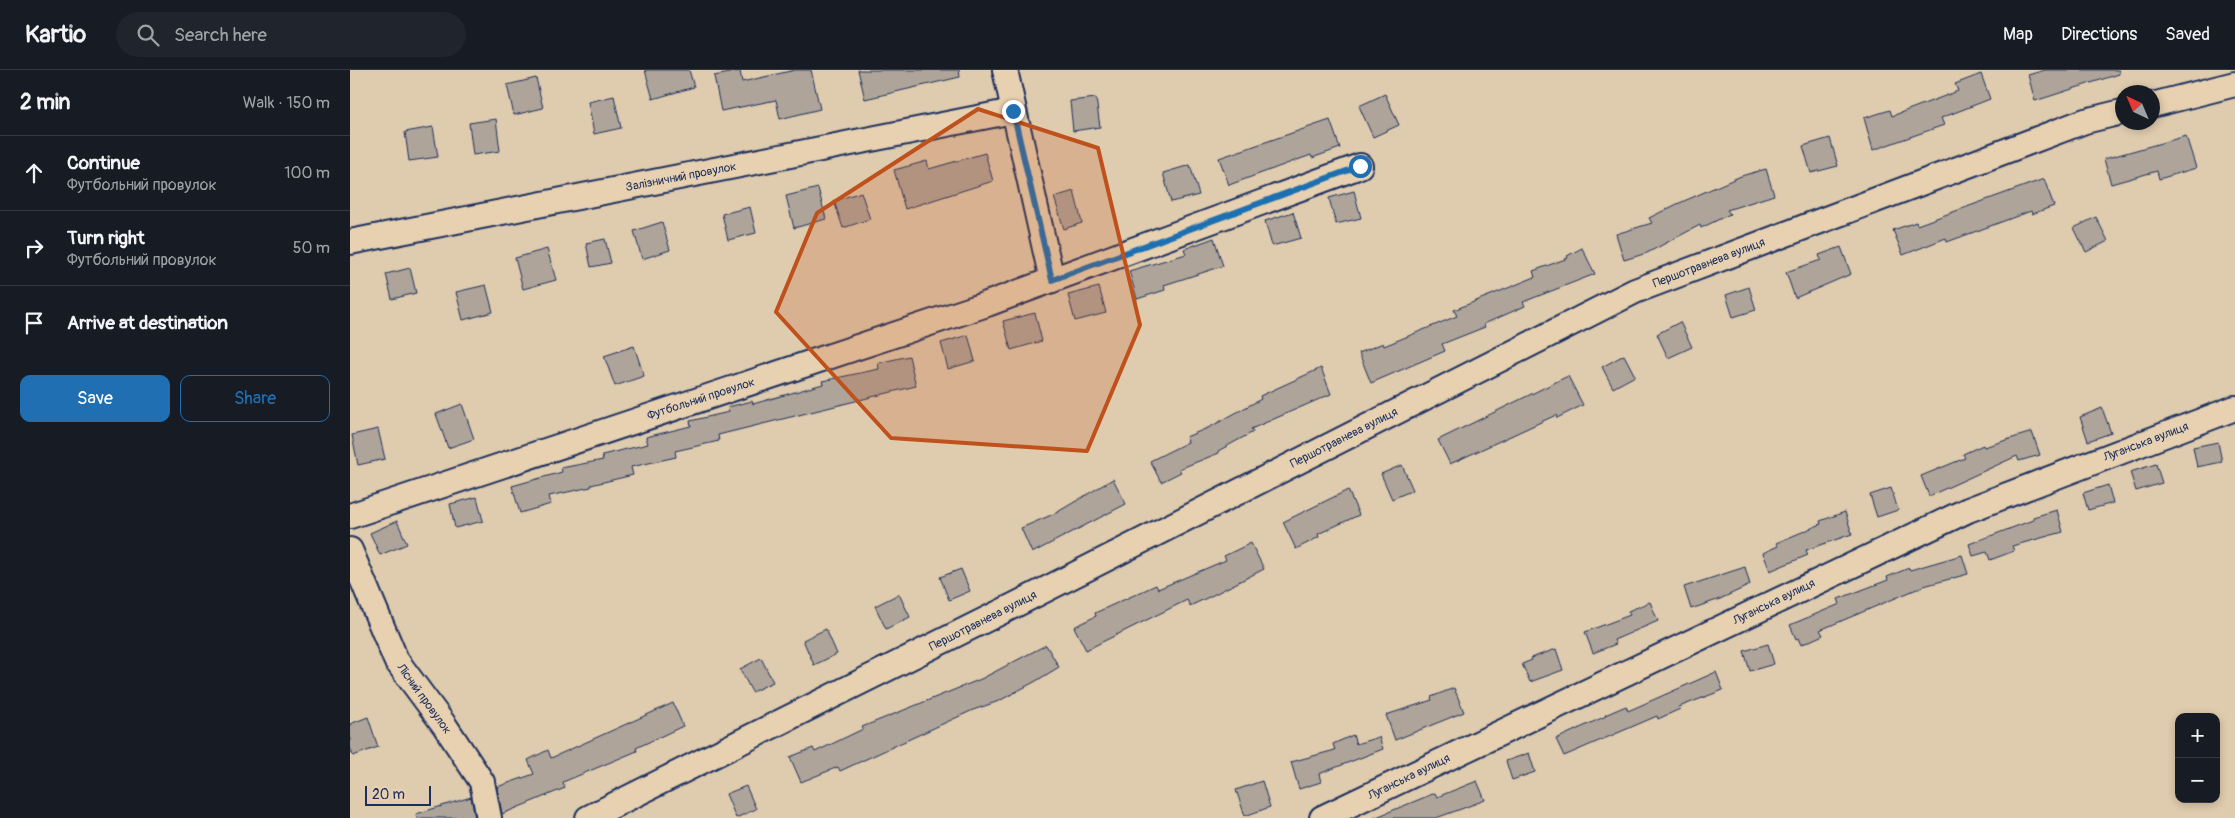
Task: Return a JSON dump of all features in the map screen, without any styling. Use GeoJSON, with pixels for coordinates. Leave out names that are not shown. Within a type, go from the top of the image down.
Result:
{"type":"FeatureCollection","features":[{"type":"Feature","properties":{"kind":"street"},"geometry":{"type":"LineString","coordinates":[[1005,70],[1052,280]]}},
{"type":"Feature","properties":{"kind":"street"},"geometry":{"type":"LineString","coordinates":[[2160,102],[2235,84]]}},
{"type":"Feature","properties":{"kind":"street","name":"Залізничний провулок"},"geometry":{"type":"LineString","coordinates":[[350,242],[1013,111]]}},
{"type":"Feature","properties":{"kind":"street","name":"Першотравнева вулиця"},"geometry":{"type":"LineString","coordinates":[[588,818],[1003,611],[1635,291],[2085,121],[2115,114]]}},
{"type":"Feature","properties":{"kind":"street","name":"Футбольний провулок"},"geometry":{"type":"LineString","coordinates":[[350,516],[987,304],[1360,166]]}},
{"type":"Feature","properties":{"kind":"street","name":"Луганська вулиця"},"geometry":{"type":"LineString","coordinates":[[1322,818],[1968,510],[2235,408]]}},
{"type":"Feature","properties":{"kind":"street","name":"Лісний провулок"},"geometry":{"type":"LineString","coordinates":[[350,550],[396,660],[445,726],[482,782],[489,818]]}},
{"type":"Feature","properties":{"kind":"highlighted area"},"geometry":{"type":"Polygon","coordinates":[[[978,109],[1098,148],[1140,325],[1087,451],[891,438],[776,312],[817,213],[978,109]]]}},
{"type":"Feature","properties":{"kind":"building"},"geometry":{"type":"Polygon","coordinates":[[[645,70],[689,70],[694,87],[653,99],[645,70]]]}},
{"type":"Feature","properties":{"kind":"building"},"geometry":{"type":"Polygon","coordinates":[[[795,70],[811,70],[820,109],[780,119],[776,100],[721,111],[714,76],[740,71],[742,82],[795,70]]]}},
{"type":"Feature","properties":{"kind":"building"},"geometry":{"type":"Polygon","coordinates":[[[858,70],[959,70],[960,77],[865,99],[858,70]]]}},
{"type":"Feature","properties":{"kind":"building"},"geometry":{"type":"Polygon","coordinates":[[[2045,70],[2119,70],[2119,74],[2035,101],[2028,75],[2045,70]]]}},
{"type":"Feature","properties":{"kind":"building"},"geometry":{"type":"Polygon","coordinates":[[[1981,74],[1990,99],[1941,118],[1944,125],[1873,150],[1864,118],[1890,110],[1892,116],[1958,91],[1955,84],[1981,74]]]}},
{"type":"Feature","properties":{"kind":"building"},"geometry":{"type":"Polygon","coordinates":[[[536,78],[543,108],[514,115],[507,85],[536,78]]]}},
{"type":"Feature","properties":{"kind":"building"},"geometry":{"type":"Polygon","coordinates":[[[1385,94],[1399,125],[1373,137],[1359,106],[1385,94]]]}},
{"type":"Feature","properties":{"kind":"building"},"geometry":{"type":"Polygon","coordinates":[[[614,96],[621,128],[594,134],[588,102],[614,96]]]}},
{"type":"Feature","properties":{"kind":"building"},"geometry":{"type":"Polygon","coordinates":[[[1096,98],[1100,127],[1073,131],[1070,101],[1096,98]]]}},
{"type":"Feature","properties":{"kind":"building"},"geometry":{"type":"Polygon","coordinates":[[[496,119],[500,151],[473,155],[469,123],[496,119]]]}},
{"type":"Feature","properties":{"kind":"building"},"geometry":{"type":"Polygon","coordinates":[[[1330,120],[1340,148],[1312,158],[1311,155],[1229,185],[1219,158],[1330,120]]]}},
{"type":"Feature","properties":{"kind":"building"},"geometry":{"type":"Polygon","coordinates":[[[433,127],[438,157],[409,161],[405,132],[433,127]]]}},
{"type":"Feature","properties":{"kind":"building"},"geometry":{"type":"Polygon","coordinates":[[[2186,136],[2196,168],[2159,179],[2157,171],[2111,184],[2104,159],[2186,136]]]}},
{"type":"Feature","properties":{"kind":"building"},"geometry":{"type":"Polygon","coordinates":[[[1830,138],[1838,166],[1811,173],[1803,146],[1830,138]]]}},
{"type":"Feature","properties":{"kind":"building"},"geometry":{"type":"Polygon","coordinates":[[[985,153],[993,181],[905,209],[894,170],[927,161],[929,169],[985,153]]]}},
{"type":"Feature","properties":{"kind":"building"},"geometry":{"type":"Polygon","coordinates":[[[1190,165],[1199,195],[1171,202],[1163,173],[1190,165]]]}},
{"type":"Feature","properties":{"kind":"building"},"geometry":{"type":"Polygon","coordinates":[[[1766,169],[1774,195],[1727,210],[1730,214],[1701,228],[1700,225],[1647,253],[1624,260],[1616,234],[1652,223],[1649,218],[1675,205],[1741,176],[1766,169]]]}},
{"type":"Feature","properties":{"kind":"building"},"geometry":{"type":"Polygon","coordinates":[[[2044,179],[2054,206],[2032,214],[2031,211],[1947,242],[1946,238],[1903,255],[1893,230],[1916,222],[1917,225],[2044,179]]]}},
{"type":"Feature","properties":{"kind":"building"},"geometry":{"type":"Polygon","coordinates":[[[818,188],[826,219],[794,228],[786,196],[818,188]]]}},
{"type":"Feature","properties":{"kind":"building"},"geometry":{"type":"Polygon","coordinates":[[[1074,191],[1082,223],[1064,229],[1054,197],[1074,191]]]}},
{"type":"Feature","properties":{"kind":"building"},"geometry":{"type":"Polygon","coordinates":[[[1354,191],[1361,218],[1336,224],[1329,198],[1354,191]]]}},
{"type":"Feature","properties":{"kind":"building"},"geometry":{"type":"Polygon","coordinates":[[[861,192],[870,219],[843,228],[834,201],[861,192]]]}},
{"type":"Feature","properties":{"kind":"building"},"geometry":{"type":"Polygon","coordinates":[[[750,207],[756,233],[728,240],[722,214],[750,207]]]}},
{"type":"Feature","properties":{"kind":"building"},"geometry":{"type":"Polygon","coordinates":[[[1293,212],[1301,238],[1272,246],[1265,221],[1293,212]]]}},
{"type":"Feature","properties":{"kind":"building"},"geometry":{"type":"Polygon","coordinates":[[[2096,217],[2108,241],[2086,252],[2074,228],[2096,217]]]}},
{"type":"Feature","properties":{"kind":"building"},"geometry":{"type":"Polygon","coordinates":[[[662,222],[670,250],[642,259],[634,231],[662,222]]]}},
{"type":"Feature","properties":{"kind":"building"},"geometry":{"type":"Polygon","coordinates":[[[1214,238],[1223,266],[1164,285],[1165,290],[1137,299],[1129,271],[1186,254],[1184,249],[1214,238]]]}},
{"type":"Feature","properties":{"kind":"building"},"geometry":{"type":"Polygon","coordinates":[[[605,239],[611,263],[591,267],[586,243],[605,239]]]}},
{"type":"Feature","properties":{"kind":"building"},"geometry":{"type":"Polygon","coordinates":[[[1841,247],[1851,274],[1795,298],[1786,272],[1821,260],[1819,255],[1841,247]]]}},
{"type":"Feature","properties":{"kind":"building"},"geometry":{"type":"Polygon","coordinates":[[[1582,248],[1595,274],[1523,302],[1525,306],[1484,324],[1485,327],[1442,344],[1445,351],[1371,383],[1359,353],[1383,343],[1384,346],[1457,316],[1454,310],[1535,277],[1533,271],[1568,258],[1567,256],[1582,248]]]}},
{"type":"Feature","properties":{"kind":"building"},"geometry":{"type":"Polygon","coordinates":[[[547,249],[556,280],[523,289],[515,258],[547,249]]]}},
{"type":"Feature","properties":{"kind":"building"},"geometry":{"type":"Polygon","coordinates":[[[410,268],[416,293],[392,299],[386,274],[410,268]]]}},
{"type":"Feature","properties":{"kind":"building"},"geometry":{"type":"Polygon","coordinates":[[[486,285],[493,312],[463,320],[456,292],[486,285]]]}},
{"type":"Feature","properties":{"kind":"building"},"geometry":{"type":"Polygon","coordinates":[[[1099,287],[1106,313],[1075,321],[1068,295],[1099,287]]]}},
{"type":"Feature","properties":{"kind":"building"},"geometry":{"type":"Polygon","coordinates":[[[1749,287],[1756,310],[1733,317],[1726,295],[1749,287]]]}},
{"type":"Feature","properties":{"kind":"building"},"geometry":{"type":"Polygon","coordinates":[[[1035,313],[1042,341],[1011,350],[1003,321],[1035,313]]]}},
{"type":"Feature","properties":{"kind":"building"},"geometry":{"type":"Polygon","coordinates":[[[1680,322],[1692,347],[1668,358],[1657,334],[1680,322]]]}},
{"type":"Feature","properties":{"kind":"building"},"geometry":{"type":"Polygon","coordinates":[[[968,335],[975,361],[948,369],[941,343],[968,335]]]}},
{"type":"Feature","properties":{"kind":"building"},"geometry":{"type":"Polygon","coordinates":[[[634,346],[644,376],[615,386],[604,356],[634,346]]]}},
{"type":"Feature","properties":{"kind":"building"},"geometry":{"type":"Polygon","coordinates":[[[1624,355],[1635,376],[1613,388],[1602,367],[1624,355]]]}},
{"type":"Feature","properties":{"kind":"building"},"geometry":{"type":"Polygon","coordinates":[[[909,356],[916,386],[718,435],[719,441],[675,451],[676,457],[631,467],[633,475],[549,496],[551,504],[520,513],[512,486],[562,472],[561,468],[603,460],[602,455],[648,444],[646,437],[691,426],[690,421],[729,412],[728,407],[752,401],[753,404],[823,384],[822,381],[879,369],[878,363],[909,356]]]}},
{"type":"Feature","properties":{"kind":"building"},"geometry":{"type":"Polygon","coordinates":[[[1321,368],[1331,394],[1251,429],[1253,432],[1218,451],[1219,453],[1179,469],[1181,472],[1161,482],[1150,461],[1188,442],[1186,437],[1210,427],[1261,399],[1260,396],[1321,368]]]}},
{"type":"Feature","properties":{"kind":"building"},"geometry":{"type":"Polygon","coordinates":[[[1568,376],[1583,405],[1557,418],[1556,415],[1450,464],[1438,440],[1568,376]]]}},
{"type":"Feature","properties":{"kind":"building"},"geometry":{"type":"Polygon","coordinates":[[[462,404],[474,439],[448,448],[436,414],[462,404]]]}},
{"type":"Feature","properties":{"kind":"building"},"geometry":{"type":"Polygon","coordinates":[[[2102,408],[2111,433],[2088,441],[2080,417],[2102,408]]]}},
{"type":"Feature","properties":{"kind":"building"},"geometry":{"type":"Polygon","coordinates":[[[378,429],[385,459],[358,465],[352,435],[378,429]]]}},
{"type":"Feature","properties":{"kind":"building"},"geometry":{"type":"Polygon","coordinates":[[[2032,432],[2040,455],[2019,461],[2017,456],[1929,496],[1921,476],[1965,458],[1963,454],[1983,445],[1984,447],[2032,432]]]}},
{"type":"Feature","properties":{"kind":"building"},"geometry":{"type":"Polygon","coordinates":[[[2218,442],[2222,462],[2197,467],[2193,447],[2218,442]]]}},
{"type":"Feature","properties":{"kind":"building"},"geometry":{"type":"Polygon","coordinates":[[[2156,464],[2162,483],[2136,491],[2130,472],[2156,464]]]}},
{"type":"Feature","properties":{"kind":"building"},"geometry":{"type":"Polygon","coordinates":[[[1402,465],[1413,490],[1392,499],[1381,474],[1402,465]]]}},
{"type":"Feature","properties":{"kind":"building"},"geometry":{"type":"Polygon","coordinates":[[[1113,479],[1126,504],[1032,553],[1021,528],[1056,513],[1113,479]]]}},
{"type":"Feature","properties":{"kind":"building"},"geometry":{"type":"Polygon","coordinates":[[[2108,485],[2113,503],[2088,510],[2083,493],[2108,485]]]}},
{"type":"Feature","properties":{"kind":"building"},"geometry":{"type":"Polygon","coordinates":[[[1891,488],[1898,510],[1877,517],[1870,495],[1891,488]]]}},
{"type":"Feature","properties":{"kind":"building"},"geometry":{"type":"Polygon","coordinates":[[[1348,490],[1359,515],[1318,534],[1319,537],[1296,549],[1283,522],[1348,490]]]}},
{"type":"Feature","properties":{"kind":"building"},"geometry":{"type":"Polygon","coordinates":[[[477,497],[483,521],[455,528],[450,504],[477,497]]]}},
{"type":"Feature","properties":{"kind":"building"},"geometry":{"type":"Polygon","coordinates":[[[2057,510],[2063,532],[2012,546],[2014,551],[1990,560],[1987,552],[1973,556],[1969,544],[2033,520],[2033,517],[2057,510]]]}},
{"type":"Feature","properties":{"kind":"building"},"geometry":{"type":"Polygon","coordinates":[[[1845,512],[1852,534],[1806,550],[1808,555],[1770,571],[1763,553],[1778,546],[1776,543],[1821,524],[1820,521],[1845,512]]]}},
{"type":"Feature","properties":{"kind":"building"},"geometry":{"type":"Polygon","coordinates":[[[397,521],[407,544],[380,555],[370,533],[397,521]]]}},
{"type":"Feature","properties":{"kind":"building"},"geometry":{"type":"Polygon","coordinates":[[[1251,543],[1264,569],[1190,606],[1187,600],[1086,650],[1074,627],[1096,616],[1095,613],[1156,585],[1158,589],[1226,560],[1224,556],[1251,543]]]}},
{"type":"Feature","properties":{"kind":"building"},"geometry":{"type":"Polygon","coordinates":[[[1962,555],[1968,574],[1924,586],[1820,630],[1823,635],[1801,645],[1798,638],[1796,639],[1790,625],[1840,604],[1838,599],[1888,580],[1887,577],[1909,568],[1910,570],[1962,555]]]}},
{"type":"Feature","properties":{"kind":"building"},"geometry":{"type":"Polygon","coordinates":[[[1745,567],[1750,585],[1720,599],[1691,609],[1684,587],[1745,567]]]}},
{"type":"Feature","properties":{"kind":"building"},"geometry":{"type":"Polygon","coordinates":[[[961,569],[970,591],[949,600],[940,577],[961,569]]]}},
{"type":"Feature","properties":{"kind":"building"},"geometry":{"type":"Polygon","coordinates":[[[899,594],[910,617],[886,629],[875,606],[899,594]]]}},
{"type":"Feature","properties":{"kind":"building"},"geometry":{"type":"Polygon","coordinates":[[[1650,602],[1658,621],[1614,640],[1616,644],[1593,653],[1585,632],[1630,615],[1628,611],[1650,602]]]}},
{"type":"Feature","properties":{"kind":"building"},"geometry":{"type":"Polygon","coordinates":[[[826,629],[837,654],[814,665],[803,640],[826,629]]]}},
{"type":"Feature","properties":{"kind":"building"},"geometry":{"type":"Polygon","coordinates":[[[1768,644],[1774,664],[1750,671],[1744,651],[1768,644]]]}},
{"type":"Feature","properties":{"kind":"building"},"geometry":{"type":"Polygon","coordinates":[[[1046,645],[1059,667],[1036,681],[999,701],[973,710],[840,771],[838,767],[801,782],[790,757],[813,748],[815,752],[863,729],[862,727],[981,679],[1046,645]]]}},
{"type":"Feature","properties":{"kind":"building"},"geometry":{"type":"Polygon","coordinates":[[[1556,649],[1563,670],[1530,682],[1522,664],[1532,660],[1531,658],[1556,649]]]}},
{"type":"Feature","properties":{"kind":"building"},"geometry":{"type":"Polygon","coordinates":[[[761,658],[773,682],[752,692],[740,669],[761,658]]]}},
{"type":"Feature","properties":{"kind":"building"},"geometry":{"type":"Polygon","coordinates":[[[1716,672],[1723,690],[1679,707],[1680,709],[1658,719],[1657,716],[1564,756],[1556,739],[1626,706],[1628,711],[1716,672]]]}},
{"type":"Feature","properties":{"kind":"building"},"geometry":{"type":"Polygon","coordinates":[[[1454,688],[1464,712],[1395,740],[1386,715],[1432,700],[1431,697],[1454,688]]]}},
{"type":"Feature","properties":{"kind":"building"},"geometry":{"type":"Polygon","coordinates":[[[673,703],[683,726],[636,748],[637,751],[563,782],[565,788],[502,814],[497,787],[534,774],[528,760],[548,750],[551,758],[673,703]]]}},
{"type":"Feature","properties":{"kind":"building"},"geometry":{"type":"Polygon","coordinates":[[[368,717],[378,747],[353,756],[350,747],[350,724],[368,717]]]}},
{"type":"Feature","properties":{"kind":"building"},"geometry":{"type":"Polygon","coordinates":[[[1353,735],[1356,744],[1379,737],[1383,749],[1319,774],[1321,782],[1299,789],[1291,762],[1335,750],[1333,744],[1353,735]]]}},
{"type":"Feature","properties":{"kind":"building"},"geometry":{"type":"Polygon","coordinates":[[[1529,753],[1535,772],[1512,780],[1506,761],[1529,753]]]}},
{"type":"Feature","properties":{"kind":"building"},"geometry":{"type":"Polygon","coordinates":[[[1262,781],[1270,807],[1245,816],[1236,790],[1262,781]]]}},
{"type":"Feature","properties":{"kind":"building"},"geometry":{"type":"Polygon","coordinates":[[[1477,781],[1485,800],[1436,818],[1374,818],[1435,793],[1437,797],[1477,781]]]}},
{"type":"Feature","properties":{"kind":"building"},"geometry":{"type":"Polygon","coordinates":[[[746,786],[756,809],[736,818],[726,794],[746,786]]]}},
{"type":"Feature","properties":{"kind":"building"},"geometry":{"type":"Polygon","coordinates":[[[471,797],[475,818],[417,818],[416,814],[471,797]]]}},
{"type":"Feature","properties":{"kind":"route"},"geometry":{"type":"LineString","coordinates":[[1013,111],[1052,280],[1360,166]]}}]}
